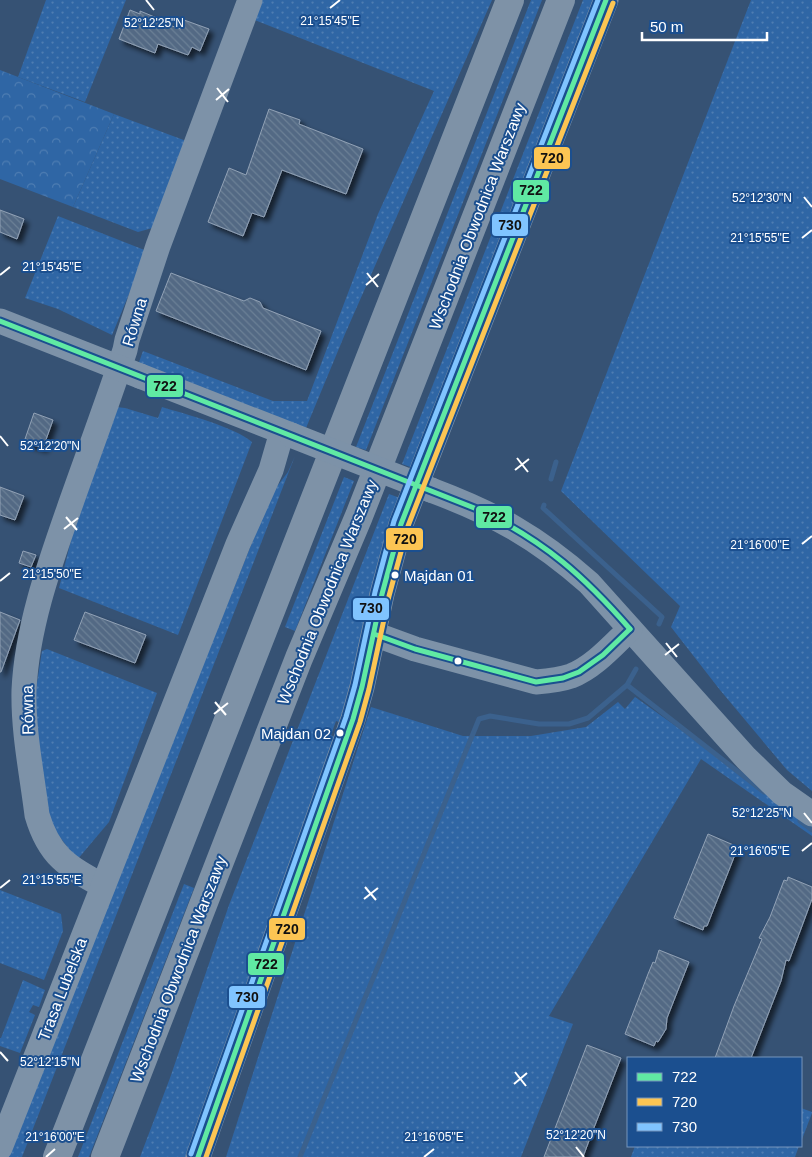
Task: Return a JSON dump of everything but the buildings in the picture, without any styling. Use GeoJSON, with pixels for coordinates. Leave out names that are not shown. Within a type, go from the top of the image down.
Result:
{"type":"FeatureCollection","features":[{"type":"Feature","properties":{"kind":"highway"},"geometry":{"type":"LineString","coordinates":[[57,1157],[510,0]]}},
{"type":"Feature","properties":{"kind":"highway","name":"Wschodnia Obwodnica Warszawy"},"geometry":{"type":"LineString","coordinates":[[105,1157],[299,658],[359,516],[562,0]]}},
{"type":"Feature","properties":{"kind":"street","name":"Równa"},"geometry":{"type":"LineString","coordinates":[[103,886],[77,872],[64,862],[47,841],[41,828],[37,815],[25,715],[24,690],[28,656],[38,604],[54,550],[125,350],[158,246],[250,0]]}},
{"type":"Feature","properties":{"kind":"street"},"geometry":{"type":"LineString","coordinates":[[198,1157],[353,719],[391,559],[407,507],[606,0]]}},
{"type":"Feature","properties":{"kind":"street"},"geometry":{"type":"LineString","coordinates":[[0,321],[491,514],[512,526],[564,561],[589,583],[746,758],[782,792],[812,814]]}},
{"type":"Feature","properties":{"kind":"street","name":"Trasa Lubelska"},"geometry":{"type":"LineString","coordinates":[[0,1148],[238,544],[287,433]]}},
{"type":"Feature","properties":{"kind":"street"},"geometry":{"type":"LineString","coordinates":[[374,634],[415,649],[536,682],[555,680],[581,671],[630,629]]}},
{"type":"Feature","properties":{"kind":"green space"},"geometry":{"type":"Polygon","coordinates":[[[46,0],[126,0],[85,102],[18,77],[46,0]]]}},
{"type":"Feature","properties":{"kind":"green space"},"geometry":{"type":"Polygon","coordinates":[[[260,0],[492,0],[345,334],[306,428],[138,365],[143,351],[273,401],[307,401],[378,214],[434,91],[252,19],[260,0]]]}},
{"type":"Feature","properties":{"kind":"green space"},"geometry":{"type":"Polygon","coordinates":[[[531,0],[542,0],[366,450],[356,447],[531,0]]]}},
{"type":"Feature","properties":{"kind":"green space"},"geometry":{"type":"Polygon","coordinates":[[[583,0],[597,0],[413,468],[402,464],[583,0]]]}},
{"type":"Feature","properties":{"kind":"green space"},"geometry":{"type":"Polygon","coordinates":[[[751,0],[812,0],[812,791],[787,770],[720,690],[671,627],[680,606],[561,491],[751,0]]]}},
{"type":"Feature","properties":{"kind":"green space"},"geometry":{"type":"Polygon","coordinates":[[[0,70],[114,114],[73,207],[0,179],[0,70]]]}},
{"type":"Feature","properties":{"kind":"green space"},"geometry":{"type":"Polygon","coordinates":[[[114,114],[189,142],[156,227],[138,232],[73,207],[114,114]]]}},
{"type":"Feature","properties":{"kind":"green space"},"geometry":{"type":"Polygon","coordinates":[[[58,216],[147,251],[112,335],[58,309],[25,298],[58,216]]]}},
{"type":"Feature","properties":{"kind":"green space"},"geometry":{"type":"Polygon","coordinates":[[[116,407],[158,418],[162,407],[222,426],[244,436],[252,442],[178,635],[59,588],[84,489],[116,407]]]}},
{"type":"Feature","properties":{"kind":"green space"},"geometry":{"type":"Polygon","coordinates":[[[295,456],[22,1157],[5,1157],[272,493],[288,472],[295,456]]]}},
{"type":"Feature","properties":{"kind":"green space"},"geometry":{"type":"Polygon","coordinates":[[[344,477],[354,481],[295,631],[285,627],[344,477]]]}},
{"type":"Feature","properties":{"kind":"green space"},"geometry":{"type":"Polygon","coordinates":[[[389,494],[400,498],[345,703],[339,722],[336,721],[331,735],[334,737],[190,1157],[140,1157],[170,1078],[229,905],[389,494]]]}},
{"type":"Feature","properties":{"kind":"green space"},"geometry":{"type":"Polygon","coordinates":[[[47,649],[157,693],[109,822],[77,860],[51,825],[39,765],[33,708],[42,651],[47,649]]]}},
{"type":"Feature","properties":{"kind":"green space"},"geometry":{"type":"Polygon","coordinates":[[[635,697],[812,823],[812,836],[701,759],[549,1016],[573,1024],[521,1157],[226,1157],[371,707],[463,736],[531,736],[586,727],[618,702],[625,709],[635,697]]]}},
{"type":"Feature","properties":{"kind":"green space"},"geometry":{"type":"Polygon","coordinates":[[[184,884],[194,888],[89,1157],[78,1157],[184,884]]]}},
{"type":"Feature","properties":{"kind":"green space"},"geometry":{"type":"Polygon","coordinates":[[[0,890],[61,914],[63,931],[44,980],[0,963],[0,890]]]}},
{"type":"Feature","properties":{"kind":"green space"},"geometry":{"type":"Polygon","coordinates":[[[23,980],[45,990],[39,1007],[33,1005],[29,1012],[35,1015],[20,1053],[0,1046],[0,1038],[23,980]]]}},
{"type":"Feature","properties":{"kind":"green space"},"geometry":{"type":"Polygon","coordinates":[[[802,1108],[812,1113],[802,1139],[802,1108]]]}},
{"type":"Feature","properties":{"kind":"green space"},"geometry":{"type":"Polygon","coordinates":[[[635,1147],[799,1147],[795,1157],[631,1157],[635,1147]]]}},
{"type":"Feature","properties":{"kind":"waterway"},"geometry":{"type":"LineString","coordinates":[[551,479],[556,462]]}},
{"type":"Feature","properties":{"kind":"waterway"},"geometry":{"type":"LineString","coordinates":[[544,505],[543,508],[662,617],[659,624]]}},
{"type":"Feature","properties":{"kind":"waterway"},"geometry":{"type":"LineString","coordinates":[[636,669],[627,685],[764,792]]}},
{"type":"Feature","properties":{"kind":"waterway"},"geometry":{"type":"LineString","coordinates":[[300,1157],[479,719],[490,716],[539,724],[569,724],[588,718],[627,685]]}},
{"type":"Feature","properties":{"kind":"waterway"},"geometry":{"type":"LineString","coordinates":[[800,821],[812,830]]}},
{"type":"Feature","properties":{"kind":"transit line","name":"730"},"geometry":{"type":"LineString","coordinates":[[191,1154],[346,717],[355,685],[375,592],[394,521],[598,0]]}},
{"type":"Feature","properties":{"kind":"transit line","name":"722"},"geometry":{"type":"LineString","coordinates":[[198,1157],[353,719],[362,687],[382,594],[401,524],[606,0]]}},
{"type":"Feature","properties":{"kind":"transit line","name":"720"},"geometry":{"type":"LineString","coordinates":[[206,1157],[360,722],[389,596],[408,526],[613,3]]}},
{"type":"Feature","properties":{"kind":"transit line","name":"722"},"geometry":{"type":"LineString","coordinates":[[0,321],[482,511],[526,535],[545,548],[596,592],[630,629]]}},
{"type":"Feature","properties":{"kind":"transit line","name":"722"},"geometry":{"type":"LineString","coordinates":[[374,634],[415,649],[536,682],[563,678],[579,672],[603,655],[630,629]]}},
{"type":"Feature","properties":{"kind":"place","name":"Majdan 01"},"geometry":{"type":"Point","coordinates":[395,575]}},
{"type":"Feature","properties":{"kind":"place","name":"Majdan 02"},"geometry":{"type":"Point","coordinates":[340,733]}}]}
